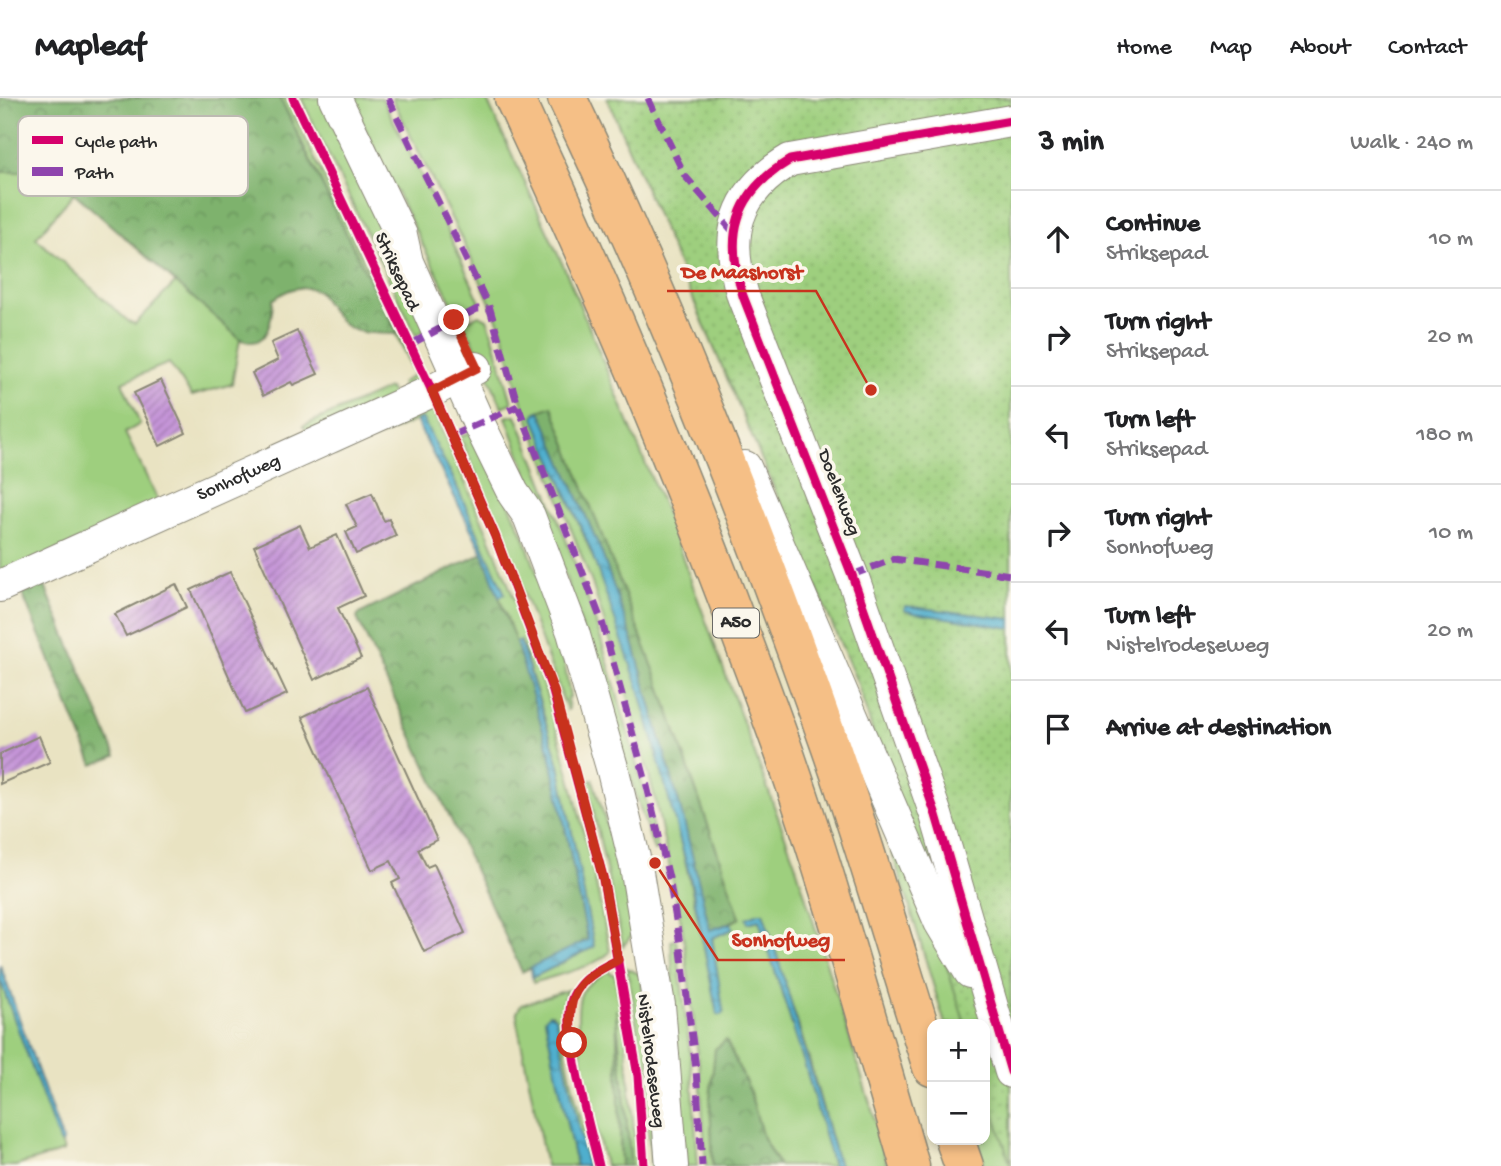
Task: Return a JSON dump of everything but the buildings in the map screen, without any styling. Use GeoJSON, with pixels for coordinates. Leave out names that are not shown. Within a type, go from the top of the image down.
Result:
{"type":"FeatureCollection","features":[{"type":"Feature","properties":{"kind":"highway","name":"A50"},"geometry":{"type":"LineString","coordinates":[[514,98],[630,356],[709,549],[783,751],[837,916],[910,1166]]}},
{"type":"Feature","properties":{"kind":"highway","name":"A50"},"geometry":{"type":"LineString","coordinates":[[567,98],[607,182],[687,368],[753,535],[830,746],[927,1051]]}},
{"type":"Feature","properties":{"kind":"highway"},"geometry":{"type":"LineString","coordinates":[[957,1145],[964,1166]]}},
{"type":"Feature","properties":{"kind":"street","name":"Nistelrodeseweg"},"geometry":{"type":"LineString","coordinates":[[335,98],[401,235],[421,257],[467,373],[499,416],[525,486],[529,516],[573,632],[636,866],[659,1005],[672,1166]]}},
{"type":"Feature","properties":{"kind":"street","name":"Doelenweg"},"geometry":{"type":"LineString","coordinates":[[1011,121],[790,160],[770,172],[751,193],[740,213],[733,244],[734,270],[743,296],[852,575],[936,816],[1011,1072]]}},
{"type":"Feature","properties":{"kind":"street","name":"Sonhofweg"},"geometry":{"type":"LineString","coordinates":[[0,586],[467,373]]}},
{"type":"Feature","properties":{"kind":"street"},"geometry":{"type":"LineString","coordinates":[[715,440],[740,455],[940,922],[995,1013]]}},
{"type":"Feature","properties":{"kind":"green space"},"geometry":{"type":"Polygon","coordinates":[[[0,98],[280,98],[398,334],[368,333],[349,328],[335,315],[318,291],[300,288],[289,290],[273,300],[270,325],[262,338],[249,342],[240,339],[77,196],[248,196],[248,116],[18,116],[18,172],[0,172],[0,98]]]}},
{"type":"Feature","properties":{"kind":"green space"},"geometry":{"type":"Polygon","coordinates":[[[280,98],[286,98],[419,380],[405,394],[401,383],[414,375],[407,358],[280,98]]]}},
{"type":"Feature","properties":{"kind":"green space"},"geometry":{"type":"Polygon","coordinates":[[[301,98],[321,98],[428,329],[416,335],[301,98]]]}},
{"type":"Feature","properties":{"kind":"green space"},"geometry":{"type":"Polygon","coordinates":[[[350,98],[382,98],[433,199],[480,302],[457,314],[350,98]]]}},
{"type":"Feature","properties":{"kind":"green space"},"geometry":{"type":"Polygon","coordinates":[[[392,98],[486,98],[567,274],[668,518],[795,863],[887,1166],[839,1166],[763,913],[749,923],[759,920],[833,1166],[779,1166],[763,1138],[749,1089],[710,1099],[713,1166],[706,1166],[700,1072],[682,926],[655,798],[630,703],[592,583],[519,394],[503,333],[469,254],[392,98]],[[552,407],[536,412],[534,418],[607,594],[642,698],[678,832],[717,1014],[723,1013],[712,938],[733,929],[731,923],[740,918],[659,683],[552,407]]]}},
{"type":"Feature","properties":{"kind":"green space"},"geometry":{"type":"Polygon","coordinates":[[[607,98],[1011,98],[1011,1166],[990,1101],[990,1019],[963,1019],[857,682],[607,98]]]}},
{"type":"Feature","properties":{"kind":"green space"},"geometry":{"type":"Polygon","coordinates":[[[0,172],[18,172],[18,196],[71,196],[36,238],[128,321],[135,324],[176,282],[240,339],[232,384],[192,396],[169,363],[122,382],[140,424],[125,433],[160,504],[0,576],[0,172]]]}},
{"type":"Feature","properties":{"kind":"green space"},"geometry":{"type":"Polygon","coordinates":[[[479,315],[487,319],[512,403],[502,407],[471,337],[462,323],[479,315]]]}},
{"type":"Feature","properties":{"kind":"green space"},"geometry":{"type":"Polygon","coordinates":[[[389,388],[394,399],[311,436],[303,426],[389,388]]]}},
{"type":"Feature","properties":{"kind":"green space"},"geometry":{"type":"Polygon","coordinates":[[[431,406],[505,575],[539,671],[574,791],[610,952],[584,967],[533,983],[532,978],[594,947],[559,765],[521,641],[516,642],[499,597],[504,593],[453,478],[421,418],[336,456],[332,444],[431,406]]]}},
{"type":"Feature","properties":{"kind":"green space"},"geometry":{"type":"Polygon","coordinates":[[[552,406],[659,683],[740,918],[710,931],[684,821],[632,639],[601,551],[539,411],[552,406]]]}},
{"type":"Feature","properties":{"kind":"green space"},"geometry":{"type":"Polygon","coordinates":[[[516,415],[578,571],[596,624],[658,850],[654,851],[563,569],[506,417],[516,415]]]}},
{"type":"Feature","properties":{"kind":"green space"},"geometry":{"type":"Polygon","coordinates":[[[475,430],[523,534],[560,638],[570,697],[567,698],[567,710],[500,529],[460,437],[475,430]]]}},
{"type":"Feature","properties":{"kind":"green space"},"geometry":{"type":"Polygon","coordinates":[[[483,553],[519,651],[550,753],[588,940],[522,972],[357,618],[359,614],[483,553]]]}},
{"type":"Feature","properties":{"kind":"green space"},"geometry":{"type":"Polygon","coordinates":[[[44,584],[116,756],[93,765],[22,593],[44,584]]]}},
{"type":"Feature","properties":{"kind":"green space"},"geometry":{"type":"Polygon","coordinates":[[[853,736],[985,1019],[943,1019],[908,901],[853,736]]]}},
{"type":"Feature","properties":{"kind":"green space"},"geometry":{"type":"Polygon","coordinates":[[[593,780],[626,888],[634,933],[623,946],[587,782],[593,780]]]}},
{"type":"Feature","properties":{"kind":"green space"},"geometry":{"type":"Polygon","coordinates":[[[676,940],[691,1061],[698,1166],[685,1166],[674,1017],[671,941],[676,940]]]}},
{"type":"Feature","properties":{"kind":"green space"},"geometry":{"type":"Polygon","coordinates":[[[627,968],[641,975],[659,1166],[651,1166],[636,1017],[627,968]]]}},
{"type":"Feature","properties":{"kind":"green space"},"geometry":{"type":"Polygon","coordinates":[[[607,971],[615,975],[625,1035],[637,1166],[631,1166],[617,1022],[621,1166],[605,1166],[581,1051],[578,1007],[582,992],[607,971]]]}},
{"type":"Feature","properties":{"kind":"green space"},"geometry":{"type":"Polygon","coordinates":[[[0,980],[64,1151],[16,1166],[0,1166],[0,980]]]}},
{"type":"Feature","properties":{"kind":"green space"},"geometry":{"type":"Polygon","coordinates":[[[567,990],[563,1005],[566,1050],[594,1166],[587,1166],[555,1017],[552,1014],[545,1019],[576,1166],[546,1166],[517,1022],[517,1012],[521,1005],[567,990]]]}},
{"type":"Feature","properties":{"kind":"green space"},"geometry":{"type":"Polygon","coordinates":[[[616,1009],[631,1166],[621,1166],[616,1009]]]}},
{"type":"Feature","properties":{"kind":"green space"},"geometry":{"type":"Polygon","coordinates":[[[726,1040],[749,1089],[763,1138],[779,1166],[713,1166],[710,1099],[715,1049],[726,1040]]]}},
{"type":"Feature","properties":{"kind":"green space"},"geometry":{"type":"Polygon","coordinates":[[[990,1045],[1011,1166],[985,1166],[979,1145],[990,1145],[990,1045]]]}},
{"type":"Feature","properties":{"kind":"water"},"geometry":{"type":"Polygon","coordinates":[[[539,411],[601,551],[632,639],[684,821],[710,930],[731,923],[733,929],[712,938],[724,1013],[721,1015],[717,1014],[691,881],[640,692],[590,548],[534,418],[539,411]]]}},
{"type":"Feature","properties":{"kind":"water"},"geometry":{"type":"Polygon","coordinates":[[[422,418],[453,478],[505,594],[499,597],[483,553],[417,423],[417,420],[422,418]]]}},
{"type":"Feature","properties":{"kind":"water"},"geometry":{"type":"Polygon","coordinates":[[[905,606],[1011,619],[1011,628],[914,613],[904,610],[905,606]]]}},
{"type":"Feature","properties":{"kind":"water"},"geometry":{"type":"Polygon","coordinates":[[[520,641],[559,765],[594,947],[532,978],[531,967],[588,940],[550,753],[516,642],[520,641]]]}},
{"type":"Feature","properties":{"kind":"water"},"geometry":{"type":"Polygon","coordinates":[[[763,913],[774,945],[839,1166],[833,1166],[759,920],[748,923],[746,918],[763,913]]]}},
{"type":"Feature","properties":{"kind":"water"},"geometry":{"type":"Polygon","coordinates":[[[0,964],[63,1142],[62,1144],[0,980],[0,964]]]}},
{"type":"Feature","properties":{"kind":"water"},"geometry":{"type":"Polygon","coordinates":[[[549,1014],[555,1017],[587,1166],[576,1166],[545,1019],[549,1014]]]}},
{"type":"Feature","properties":{"kind":"marked path"},"geometry":{"type":"LineString","coordinates":[[388,98],[490,309],[518,406],[602,622],[669,878],[696,1069],[702,1166]]}},
{"type":"Feature","properties":{"kind":"marked path"},"geometry":{"type":"LineString","coordinates":[[648,98],[685,176],[735,234]]}},
{"type":"Feature","properties":{"kind":"marked path"},"geometry":{"type":"LineString","coordinates":[[411,344],[477,309],[490,309]]}},
{"type":"Feature","properties":{"kind":"marked path"},"geometry":{"type":"LineString","coordinates":[[451,436],[518,406]]}},
{"type":"Feature","properties":{"kind":"marked path"},"geometry":{"type":"LineString","coordinates":[[852,575],[894,559],[1011,575]]}},
{"type":"Feature","properties":{"kind":"cycle path","name":"Striksepad"},"geometry":{"type":"LineString","coordinates":[[293,98],[432,391],[495,536],[553,691],[603,878],[638,1076],[644,1166]]}},
{"type":"Feature","properties":{"kind":"cycle path"},"geometry":{"type":"LineString","coordinates":[[1011,121],[790,160],[756,187],[746,202],[738,218],[734,254],[743,296],[852,575],[936,815],[1011,1072]]}},
{"type":"Feature","properties":{"kind":"cycle path"},"geometry":{"type":"LineString","coordinates":[[599,1166],[573,1054],[570,1010],[573,996],[581,984],[592,974],[618,960]]}},
{"type":"Feature","properties":{"kind":"place","name":"De Maashorst"},"geometry":{"type":"Point","coordinates":[871,390]}},
{"type":"Feature","properties":{"kind":"place","name":"Sonhofweg"},"geometry":{"type":"Point","coordinates":[655,863]}},
{"type":"Feature","properties":{"kind":"route"},"geometry":{"type":"LineString","coordinates":[[454,320],[477,368],[432,391],[495,536],[554,691],[603,878],[618,960],[582,982],[572,999],[572,1043]]}}]}
